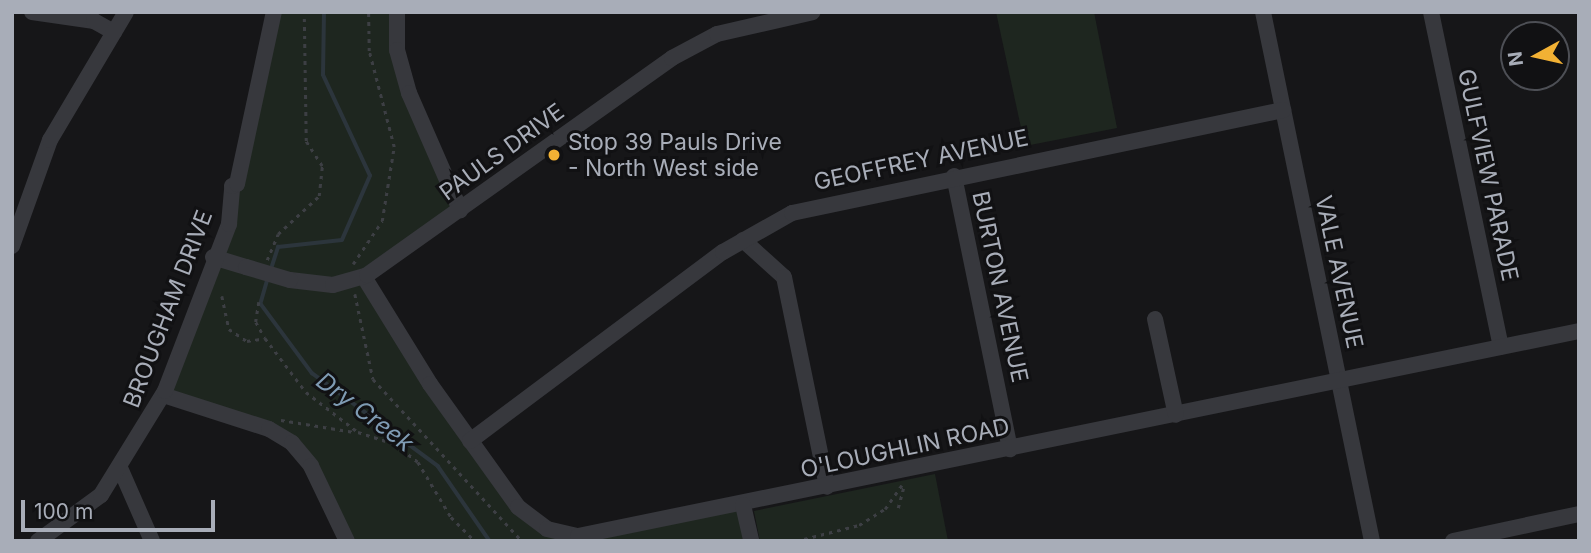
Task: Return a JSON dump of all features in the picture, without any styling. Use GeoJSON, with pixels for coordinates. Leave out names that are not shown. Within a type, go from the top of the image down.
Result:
{"type":"FeatureCollection","features":[{"type":"Feature","properties":{"kind":"street"},"geometry":{"type":"LineString","coordinates":[[32,12],[94,21],[114,32]]}},
{"type":"Feature","properties":{"kind":"street"},"geometry":{"type":"LineString","coordinates":[[12,246],[50,140],[126,12]]}},
{"type":"Feature","properties":{"kind":"street","name":"BROUGHAM DRIVE"},"geometry":{"type":"LineString","coordinates":[[38,541],[96,500],[120,468],[163,395],[213,257],[231,217],[232,186],[237,184],[274,12]]}},
{"type":"Feature","properties":{"kind":"street"},"geometry":{"type":"LineString","coordinates":[[397,12],[397,50],[409,93],[460,210]]}},
{"type":"Feature","properties":{"kind":"street","name":"PAULS DRIVE"},"geometry":{"type":"LineString","coordinates":[[213,257],[290,280],[325,286],[358,279],[694,44],[739,27],[813,12]]}},
{"type":"Feature","properties":{"kind":"street","name":"VALE AVENUE"},"geometry":{"type":"LineString","coordinates":[[1263,12],[1371,541]]}},
{"type":"Feature","properties":{"kind":"street","name":"GULFVIEW PARADE"},"geometry":{"type":"LineString","coordinates":[[1431,12],[1502,347]]}},
{"type":"Feature","properties":{"kind":"street","name":"GEOFFREY AVENUE"},"geometry":{"type":"LineString","coordinates":[[470,441],[743,240],[806,208],[1283,110]]}},
{"type":"Feature","properties":{"kind":"street","name":"BURTON AVENUE"},"geometry":{"type":"LineString","coordinates":[[954,176],[1010,449]]}},
{"type":"Feature","properties":{"kind":"street"},"geometry":{"type":"LineString","coordinates":[[743,240],[785,277],[827,487]]}},
{"type":"Feature","properties":{"kind":"street","name":"O'LOUGHLIN ROAD"},"geometry":{"type":"LineString","coordinates":[[358,279],[470,441],[523,512],[568,535],[621,531],[1579,331]]}},
{"type":"Feature","properties":{"kind":"street"},"geometry":{"type":"LineString","coordinates":[[1155,319],[1176,415]]}},
{"type":"Feature","properties":{"kind":"street"},"geometry":{"type":"LineString","coordinates":[[163,395],[278,433],[302,453],[346,541]]}},
{"type":"Feature","properties":{"kind":"street"},"geometry":{"type":"LineString","coordinates":[[120,468],[152,541]]}},
{"type":"Feature","properties":{"kind":"street"},"geometry":{"type":"LineString","coordinates":[[743,505],[751,541]]}},
{"type":"Feature","properties":{"kind":"street"},"geometry":{"type":"LineString","coordinates":[[1453,541],[1579,514]]}},
{"type":"Feature","properties":{"kind":"path"},"geometry":{"type":"LineString","coordinates":[[267,262],[278,234],[319,196],[323,166],[306,141],[304,12]]}},
{"type":"Feature","properties":{"kind":"path"},"geometry":{"type":"LineString","coordinates":[[368,12],[369,51],[394,147],[385,214],[352,265],[358,279],[373,379],[522,541]]}},
{"type":"Feature","properties":{"kind":"path"},"geometry":{"type":"LineString","coordinates":[[222,296],[229,329],[247,341],[265,338]]}},
{"type":"Feature","properties":{"kind":"path"},"geometry":{"type":"LineString","coordinates":[[258,302],[256,322],[306,392],[358,432]]}},
{"type":"Feature","properties":{"kind":"path"},"geometry":{"type":"LineString","coordinates":[[253,424],[281,419],[358,432],[395,444],[418,462],[451,517],[475,541]]}},
{"type":"Feature","properties":{"kind":"path"},"geometry":{"type":"LineString","coordinates":[[796,541],[859,525],[885,509],[905,481],[898,508]]}},
{"type":"Feature","properties":{"kind":"shaded area"},"geometry":{"type":"Polygon","coordinates":[[[274,12],[397,12],[397,47],[460,210],[360,279],[523,512],[555,532],[743,505],[751,541],[347,541],[311,466],[284,437],[163,395],[223,228],[274,12]]]}},
{"type":"Feature","properties":{"kind":"shaded area"},"geometry":{"type":"Polygon","coordinates":[[[996,12],[1094,12],[1117,128],[1025,146],[996,12]]]}},
{"type":"Feature","properties":{"kind":"shaded area"},"geometry":{"type":"Polygon","coordinates":[[[935,474],[948,541],[760,541],[754,511],[935,474]]]}},
{"type":"Feature","properties":{"kind":"waterway","name":"Dry Creek"},"geometry":{"type":"LineString","coordinates":[[271,269],[278,247],[342,240],[370,176],[323,75],[324,12]]}},
{"type":"Feature","properties":{"kind":"waterway","name":"Dry Creek"},"geometry":{"type":"LineString","coordinates":[[268,279],[261,304],[312,373],[438,466],[490,541]]}},
{"type":"Feature","properties":{"kind":"place","name":"Stop 39 Pauls Drive - North West side"},"geometry":{"type":"Point","coordinates":[554,155]}}]}
